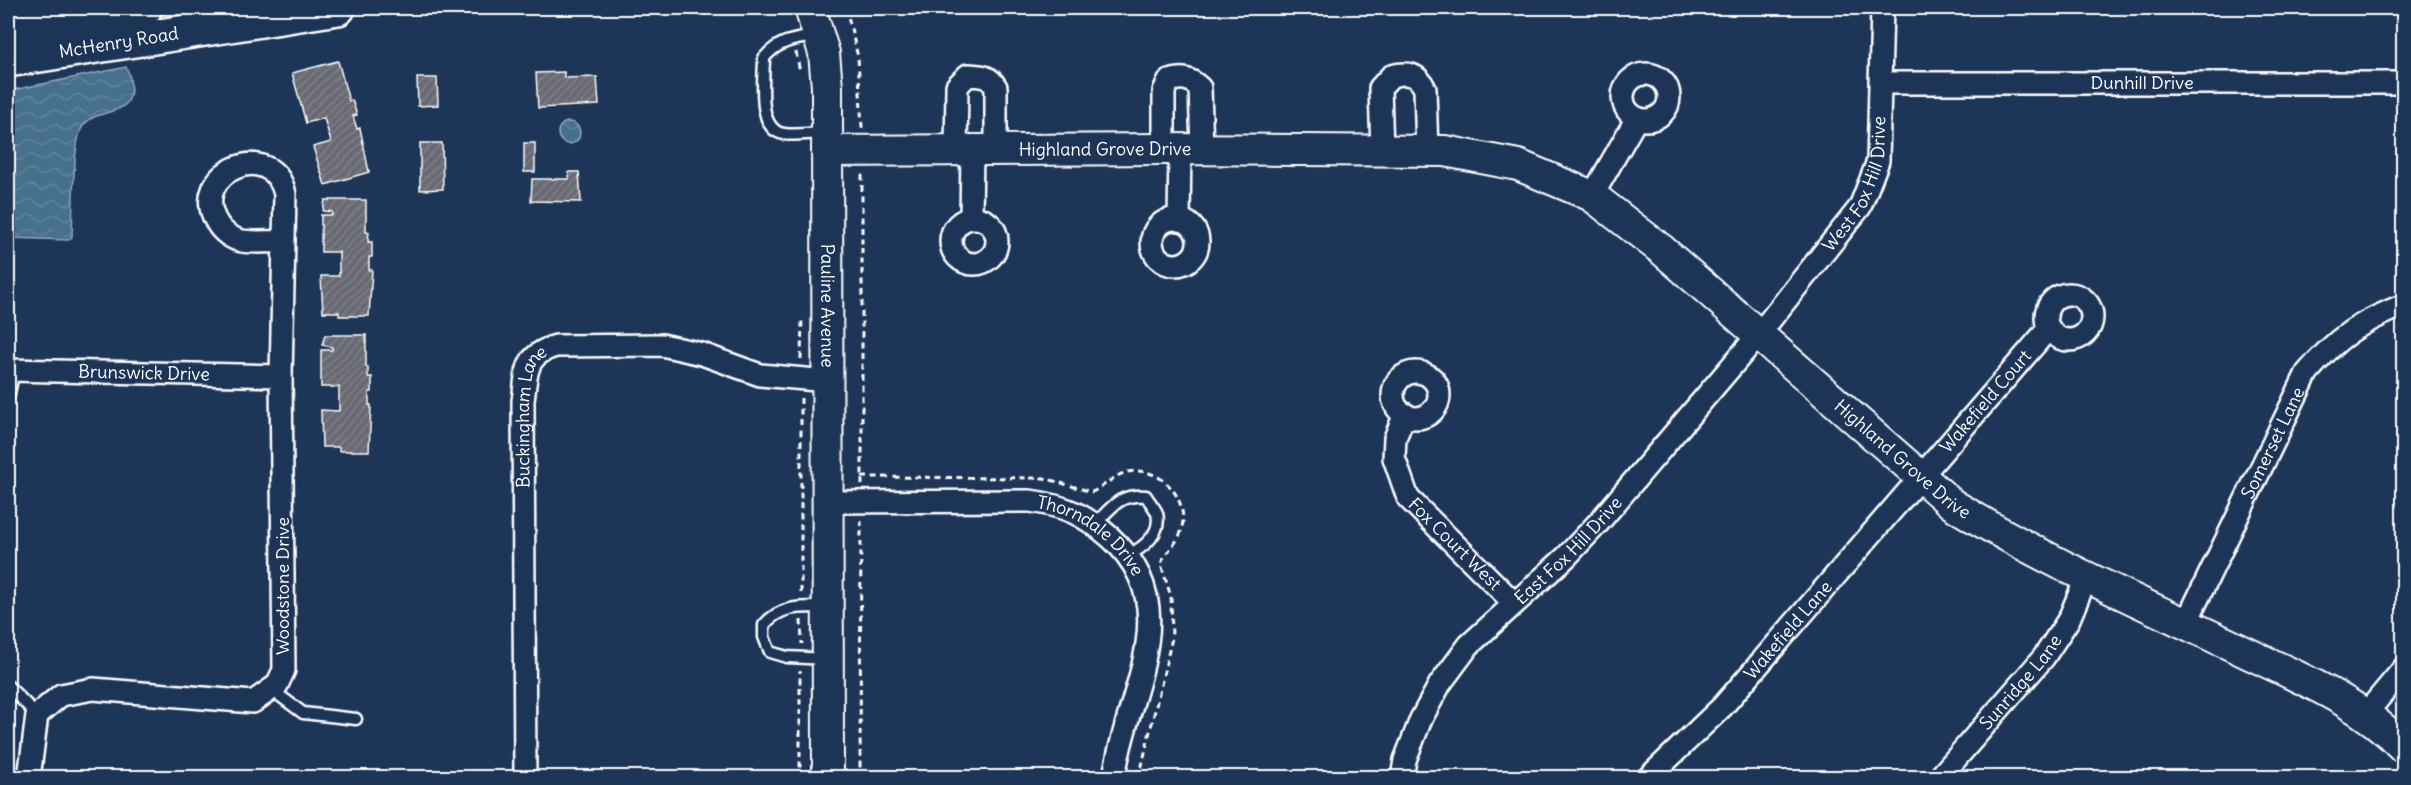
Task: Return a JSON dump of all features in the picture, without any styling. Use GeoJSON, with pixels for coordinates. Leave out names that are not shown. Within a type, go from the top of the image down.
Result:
{"type":"FeatureCollection","features":[{"type":"Feature","properties":{"kind":"main road","name":"McHenry Road"},"geometry":{"type":"LineString","coordinates":[[8,29],[145,8]]}},
{"type":"Feature","properties":{"kind":"main road","name":"McHenry Road"},"geometry":{"type":"LineString","coordinates":[[8,60],[338,8]]}},
{"type":"Feature","properties":{"kind":"street","name":"West Fox Hill Drive"},"geometry":{"type":"LineString","coordinates":[[1759,334],[1860,207],[1878,161],[1882,8]]}},
{"type":"Feature","properties":{"kind":"street","name":"Pauline Avenue"},"geometry":{"type":"LineString","coordinates":[[808,27],[827,87],[827,142],[815,380],[828,502],[815,607],[814,659],[828,777]]}},
{"type":"Feature","properties":{"kind":"street"},"geometry":{"type":"LineString","coordinates":[[1382,151],[1380,88],[1391,76],[1412,74],[1421,80],[1425,89],[1427,151]]}},
{"type":"Feature","properties":{"kind":"street","name":"Dunhill Drive"},"geometry":{"type":"LineString","coordinates":[[1881,83],[2403,83]]}},
{"type":"Feature","properties":{"kind":"street"},"geometry":{"type":"LineString","coordinates":[[1592,196],[1637,118]]}},
{"type":"Feature","properties":{"kind":"street","name":"Highland Grove Drive"},"geometry":{"type":"LineString","coordinates":[[827,142],[862,151],[1182,149],[1445,151],[1518,165],[1592,196],[1662,250],[1952,504],[2005,537],[2336,696],[2392,736],[2403,748]]}},
{"type":"Feature","properties":{"kind":"street"},"geometry":{"type":"LineString","coordinates":[[1179,220],[1182,149]]}},
{"type":"Feature","properties":{"kind":"street"},"geometry":{"type":"LineString","coordinates":[[971,218],[975,152]]}},
{"type":"Feature","properties":{"kind":"street","name":"Woodstone Drive"},"geometry":{"type":"LineString","coordinates":[[272,690],[284,670],[281,376],[284,242]]}},
{"type":"Feature","properties":{"kind":"street","name":"Somerset Lane"},"geometry":{"type":"LineString","coordinates":[[2186,623],[2307,373],[2332,344],[2365,321],[2403,304]]}},
{"type":"Feature","properties":{"kind":"street","name":"Wakefield Court"},"geometry":{"type":"LineString","coordinates":[[1923,477],[2049,328]]}},
{"type":"Feature","properties":{"kind":"street","name":"East Fox Hill Drive"},"geometry":{"type":"LineString","coordinates":[[1402,777],[1405,760],[1421,719],[1440,684],[1469,645],[1513,602],[1566,556],[1599,522],[1759,334]]}},
{"type":"Feature","properties":{"kind":"street","name":"Buckingham Lane"},"geometry":{"type":"LineString","coordinates":[[525,777],[523,401],[527,366],[540,350],[556,345],[662,345],[702,354],[760,375],[815,380]]}},
{"type":"Feature","properties":{"kind":"street","name":"Brunswick Drive"},"geometry":{"type":"LineString","coordinates":[[11,370],[281,376]]}},
{"type":"Feature","properties":{"kind":"street","name":"Fox Court West"},"geometry":{"type":"LineString","coordinates":[[1405,414],[1395,438],[1394,458],[1408,498],[1513,602]]}},
{"type":"Feature","properties":{"kind":"street","name":"Wakefield Lane"},"geometry":{"type":"LineString","coordinates":[[1648,777],[1723,706],[1923,477]]}},
{"type":"Feature","properties":{"kind":"street","name":"Thorndale Drive"},"geometry":{"type":"LineString","coordinates":[[828,502],[862,511],[1030,501],[1057,505],[1095,524],[1129,555],[1140,574],[1147,601],[1149,645],[1114,777]]}},
{"type":"Feature","properties":{"kind":"street","name":"Sunridge Lane"},"geometry":{"type":"LineString","coordinates":[[1939,777],[2044,657],[2069,619],[2087,576]]}},
{"type":"Feature","properties":{"kind":"street"},"geometry":{"type":"LineString","coordinates":[[2364,716],[2403,668]]}},
{"type":"Feature","properties":{"kind":"street"},"geometry":{"type":"LineString","coordinates":[[29,777],[37,715],[61,695],[93,689],[253,702],[272,690]]}},
{"type":"Feature","properties":{"kind":"lane"},"geometry":{"type":"LineString","coordinates":[[808,27],[774,46],[764,58],[764,117],[772,128],[782,134],[827,142]]}},
{"type":"Feature","properties":{"kind":"lane"},"geometry":{"type":"LineString","coordinates":[[8,398],[11,370]]}},
{"type":"Feature","properties":{"kind":"lane"},"geometry":{"type":"LineString","coordinates":[[1095,524],[1118,500],[1131,495],[1146,496],[1157,513],[1155,533],[1142,548],[1129,555]]}},
{"type":"Feature","properties":{"kind":"lane"},"geometry":{"type":"LineString","coordinates":[[814,659],[770,652],[764,637],[764,625],[772,615],[788,607],[815,607]]}},
{"type":"Feature","properties":{"kind":"lane"},"geometry":{"type":"LineString","coordinates":[[8,686],[37,715]]}},
{"type":"Feature","properties":{"kind":"lane"},"geometry":{"type":"LineString","coordinates":[[272,690],[303,713],[356,719]]}},
{"type":"Feature","properties":{"kind":"path"},"geometry":{"type":"LineString","coordinates":[[846,8],[861,75],[860,777]]}},
{"type":"Feature","properties":{"kind":"path"},"geometry":{"type":"LineString","coordinates":[[801,76],[808,27]]}},
{"type":"Feature","properties":{"kind":"path"},"geometry":{"type":"LineString","coordinates":[[800,777],[814,659],[815,380]]}},
{"type":"Feature","properties":{"kind":"path"},"geometry":{"type":"LineString","coordinates":[[862,511],[871,521]]}},
{"type":"Feature","properties":{"kind":"path"},"geometry":{"type":"LineString","coordinates":[[1139,777],[1149,730]]}},
{"type":"Feature","properties":{"kind":"water"},"geometry":{"type":"Polygon","coordinates":[[[126,67],[131,90],[125,105],[89,120],[79,134],[75,162],[72,237],[69,240],[8,238],[8,104],[13,90],[126,67]]]}},
{"type":"Feature","properties":{"kind":"water"},"geometry":{"type":"Polygon","coordinates":[[[569,122],[577,125],[580,133],[577,141],[569,144],[561,141],[558,133],[561,125],[569,122]]]}},
{"type":"Feature","properties":{"kind":"building"},"geometry":{"type":"Polygon","coordinates":[[[338,61],[349,101],[352,100],[357,115],[353,116],[357,129],[360,128],[369,172],[325,185],[313,147],[331,142],[324,118],[306,123],[292,73],[338,61]]]}},
{"type":"Feature","properties":{"kind":"building"},"geometry":{"type":"Polygon","coordinates":[[[564,72],[564,78],[597,77],[599,105],[538,108],[536,73],[564,72]]]}},
{"type":"Feature","properties":{"kind":"building"},"geometry":{"type":"Polygon","coordinates":[[[417,78],[437,78],[438,105],[418,106],[417,78]]]}},
{"type":"Feature","properties":{"kind":"building"},"geometry":{"type":"Polygon","coordinates":[[[420,143],[442,143],[443,189],[420,190],[420,143]]]}},
{"type":"Feature","properties":{"kind":"building"},"geometry":{"type":"Polygon","coordinates":[[[524,143],[535,143],[535,172],[524,172],[524,143]]]}},
{"type":"Feature","properties":{"kind":"building"},"geometry":{"type":"Polygon","coordinates":[[[569,172],[579,172],[581,202],[531,201],[532,179],[569,179],[569,172]]]}},
{"type":"Feature","properties":{"kind":"building"},"geometry":{"type":"Polygon","coordinates":[[[325,200],[366,200],[366,232],[369,232],[368,242],[372,242],[372,257],[369,257],[369,270],[372,270],[369,316],[339,316],[339,312],[323,312],[321,276],[339,276],[339,252],[321,252],[321,215],[332,215],[332,212],[323,211],[325,200]]]}},
{"type":"Feature","properties":{"kind":"building"},"geometry":{"type":"Polygon","coordinates":[[[325,335],[366,335],[366,367],[368,367],[368,377],[372,377],[372,392],[369,392],[369,405],[371,405],[369,451],[339,451],[339,447],[322,447],[321,410],[339,411],[339,387],[321,387],[321,350],[332,350],[332,347],[322,345],[325,335]]]}}]}
